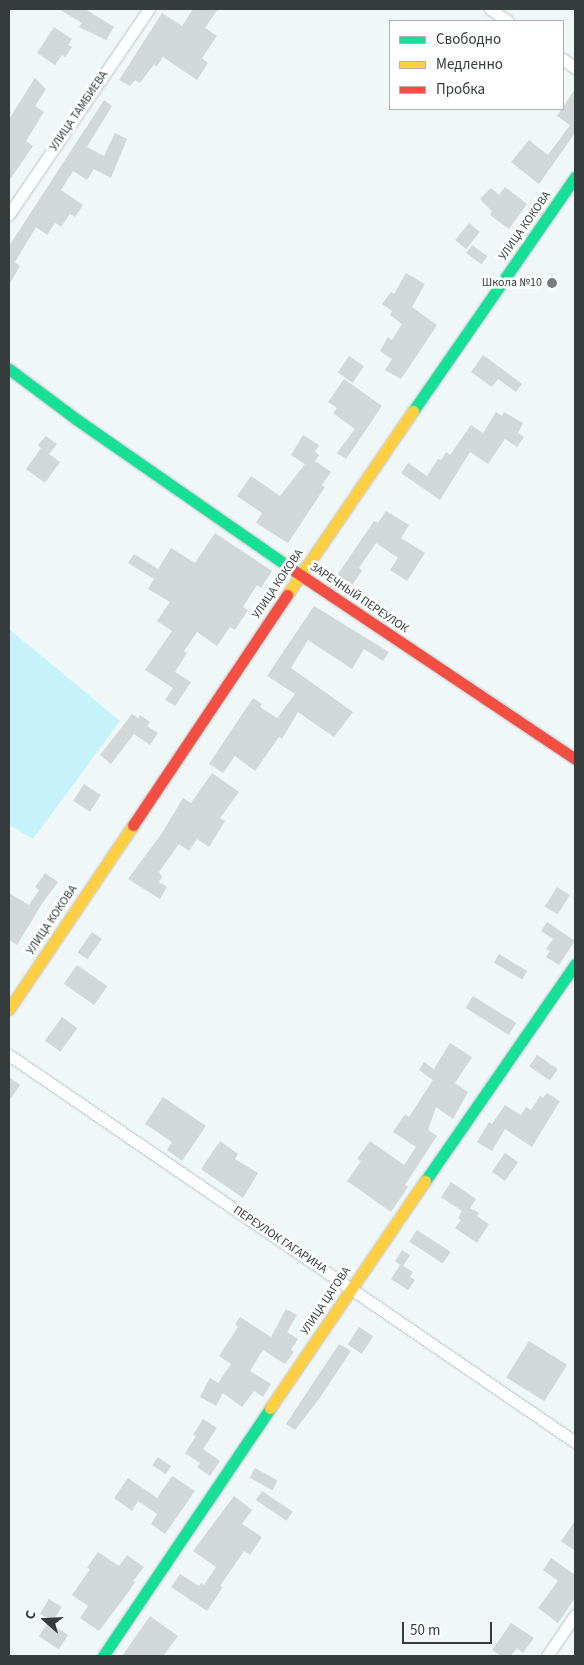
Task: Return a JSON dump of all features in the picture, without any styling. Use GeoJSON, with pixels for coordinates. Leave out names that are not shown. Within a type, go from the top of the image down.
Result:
{"type":"FeatureCollection","features":[{"type":"Feature","properties":{"kind":"street","name":"УЛИЦА ТАМБИЕВА"},"geometry":{"type":"LineString","coordinates":[[9,214],[149,9]]}},
{"type":"Feature","properties":{"kind":"street"},"geometry":{"type":"LineString","coordinates":[[490,9],[506,20]]}},
{"type":"Feature","properties":{"kind":"street"},"geometry":{"type":"LineString","coordinates":[[564,60],[575,68]]}},
{"type":"Feature","properties":{"kind":"street","name":"УЛИЦА КОКОВА"},"geometry":{"type":"LineString","coordinates":[[9,1010],[300,575],[575,177]]}},
{"type":"Feature","properties":{"kind":"street","name":"ЗАРЕЧНЫЙ ПЕРЕУЛОК"},"geometry":{"type":"LineString","coordinates":[[9,369],[76,419],[300,575],[575,759]]}},
{"type":"Feature","properties":{"kind":"street","name":"УЛИЦА ЦАГОВА"},"geometry":{"type":"LineString","coordinates":[[103,1656],[351,1288],[575,964]]}},
{"type":"Feature","properties":{"kind":"street","name":"ПЕРЕУЛОК ГАГАРИНА"},"geometry":{"type":"LineString","coordinates":[[9,1055],[575,1442]]}},
{"type":"Feature","properties":{"kind":"street"},"geometry":{"type":"LineString","coordinates":[[547,1656],[575,1615]]}},
{"type":"Feature","properties":{"kind":"shaded area"},"geometry":{"type":"Polygon","coordinates":[[[9,629],[120,721],[33,839],[9,825],[9,629]]]}},
{"type":"Feature","properties":{"kind":"building"},"geometry":{"type":"Polygon","coordinates":[[[59,9],[85,9],[114,27],[106,40],[79,27],[82,23],[59,9]]]}},
{"type":"Feature","properties":{"kind":"building"},"geometry":{"type":"Polygon","coordinates":[[[193,9],[218,9],[205,28],[217,36],[202,58],[208,63],[197,80],[163,57],[157,66],[154,65],[151,68],[140,83],[135,80],[130,86],[119,80],[162,13],[182,26],[193,9]]]}},
{"type":"Feature","properties":{"kind":"building"},"geometry":{"type":"Polygon","coordinates":[[[54,27],[72,39],[68,45],[72,47],[65,57],[62,55],[55,65],[37,53],[54,27]]]}},
{"type":"Feature","properties":{"kind":"building"},"geometry":{"type":"Polygon","coordinates":[[[35,78],[46,89],[35,106],[44,112],[26,141],[33,146],[9,181],[9,119],[35,78]]]}},
{"type":"Feature","properties":{"kind":"building"},"geometry":{"type":"Polygon","coordinates":[[[575,89],[575,133],[539,184],[511,162],[529,140],[548,155],[570,125],[557,116],[561,110],[564,110],[564,106],[575,89]]]}},
{"type":"Feature","properties":{"kind":"building"},"geometry":{"type":"Polygon","coordinates":[[[104,100],[112,106],[87,147],[104,156],[115,133],[127,139],[111,178],[94,169],[87,180],[73,171],[61,190],[83,205],[75,217],[70,214],[61,227],[55,223],[47,235],[36,227],[15,262],[20,266],[9,285],[9,246],[104,100]]]}},
{"type":"Feature","properties":{"kind":"building"},"geometry":{"type":"Polygon","coordinates":[[[505,187],[527,204],[509,229],[490,215],[492,211],[480,199],[491,188],[499,195],[505,187]]]}},
{"type":"Feature","properties":{"kind":"building"},"geometry":{"type":"Polygon","coordinates":[[[469,223],[480,232],[466,249],[455,240],[469,223]]]}},
{"type":"Feature","properties":{"kind":"building"},"geometry":{"type":"Polygon","coordinates":[[[472,245],[487,256],[481,264],[466,253],[472,245]]]}},
{"type":"Feature","properties":{"kind":"building"},"geometry":{"type":"Polygon","coordinates":[[[406,273],[425,284],[412,307],[437,325],[401,379],[385,370],[392,359],[380,351],[388,337],[392,340],[402,324],[390,315],[392,311],[382,304],[391,292],[394,294],[406,273]]]}},
{"type":"Feature","properties":{"kind":"building"},"geometry":{"type":"Polygon","coordinates":[[[483,355],[522,384],[516,392],[498,379],[492,387],[471,372],[483,355]]]}},
{"type":"Feature","properties":{"kind":"building"},"geometry":{"type":"Polygon","coordinates":[[[349,356],[364,366],[353,383],[338,373],[349,356]]]}},
{"type":"Feature","properties":{"kind":"building"},"geometry":{"type":"Polygon","coordinates":[[[344,379],[382,406],[346,459],[337,453],[355,429],[333,413],[337,408],[328,402],[344,379]]]}},
{"type":"Feature","properties":{"kind":"building"},"geometry":{"type":"Polygon","coordinates":[[[496,412],[502,416],[504,412],[523,423],[518,433],[524,437],[517,447],[505,439],[488,464],[470,452],[440,500],[401,473],[408,463],[427,476],[438,459],[441,460],[446,452],[450,455],[471,425],[483,433],[496,412]]]}},
{"type":"Feature","properties":{"kind":"building"},"geometry":{"type":"Polygon","coordinates":[[[303,435],[319,445],[315,452],[319,455],[315,461],[331,472],[322,485],[325,487],[288,543],[256,523],[262,513],[237,496],[251,476],[280,496],[305,464],[291,455],[303,435]]]}},
{"type":"Feature","properties":{"kind":"building"},"geometry":{"type":"Polygon","coordinates":[[[46,436],[57,444],[49,454],[60,462],[45,483],[26,469],[41,448],[38,445],[46,436]]]}},
{"type":"Feature","properties":{"kind":"building"},"geometry":{"type":"Polygon","coordinates":[[[386,511],[409,525],[401,538],[425,553],[407,581],[390,570],[398,558],[376,543],[359,568],[362,571],[350,588],[336,577],[374,521],[378,523],[386,511]]]}},
{"type":"Feature","properties":{"kind":"building"},"geometry":{"type":"Polygon","coordinates":[[[215,533],[272,571],[261,588],[257,585],[243,607],[248,610],[235,630],[230,627],[217,646],[197,632],[184,651],[187,653],[175,672],[191,682],[175,706],[165,700],[173,688],[145,670],[172,631],[157,621],[170,602],[148,589],[154,579],[128,563],[134,554],[158,569],[171,548],[195,563],[215,533]]]}},
{"type":"Feature","properties":{"kind":"building"},"geometry":{"type":"Polygon","coordinates":[[[314,606],[389,652],[383,661],[364,649],[352,669],[308,640],[291,668],[353,712],[334,737],[298,712],[282,739],[279,737],[255,771],[235,756],[223,773],[209,764],[253,698],[262,704],[260,707],[277,718],[295,694],[267,676],[314,606]]]}},
{"type":"Feature","properties":{"kind":"building"},"geometry":{"type":"Polygon","coordinates":[[[132,714],[138,718],[140,715],[150,722],[147,726],[158,733],[150,745],[134,734],[111,764],[100,755],[132,714]]]}},
{"type":"Feature","properties":{"kind":"building"},"geometry":{"type":"Polygon","coordinates":[[[212,773],[239,792],[220,818],[225,821],[209,847],[197,839],[189,851],[179,844],[159,872],[162,877],[159,882],[167,887],[160,899],[128,879],[162,833],[183,798],[191,803],[212,773]]]}},
{"type":"Feature","properties":{"kind":"building"},"geometry":{"type":"Polygon","coordinates":[[[84,784],[101,795],[90,812],[73,801],[84,784]]]}},
{"type":"Feature","properties":{"kind":"building"},"geometry":{"type":"Polygon","coordinates":[[[45,873],[58,882],[43,902],[17,945],[9,940],[9,893],[29,905],[39,890],[35,887],[45,873]]]}},
{"type":"Feature","properties":{"kind":"building"},"geometry":{"type":"Polygon","coordinates":[[[557,887],[570,895],[558,914],[545,907],[557,887]]]}},
{"type":"Feature","properties":{"kind":"building"},"geometry":{"type":"Polygon","coordinates":[[[547,922],[575,941],[559,965],[546,957],[550,951],[546,949],[553,939],[541,931],[547,922]]]}},
{"type":"Feature","properties":{"kind":"building"},"geometry":{"type":"Polygon","coordinates":[[[92,932],[102,939],[87,959],[78,952],[92,932]]]}},
{"type":"Feature","properties":{"kind":"building"},"geometry":{"type":"Polygon","coordinates":[[[499,954],[527,971],[522,980],[494,963],[499,954]]]}},
{"type":"Feature","properties":{"kind":"building"},"geometry":{"type":"Polygon","coordinates":[[[77,965],[107,986],[94,1005],[64,984],[77,965]]]}},
{"type":"Feature","properties":{"kind":"building"},"geometry":{"type":"Polygon","coordinates":[[[473,996],[516,1023],[509,1035],[466,1008],[473,996]]]}},
{"type":"Feature","properties":{"kind":"building"},"geometry":{"type":"Polygon","coordinates":[[[62,1017],[77,1028],[60,1052],[45,1040],[62,1017]]]}},
{"type":"Feature","properties":{"kind":"building"},"geometry":{"type":"Polygon","coordinates":[[[450,1043],[472,1057],[455,1083],[468,1092],[453,1119],[436,1107],[428,1130],[437,1136],[405,1185],[408,1187],[391,1212],[347,1181],[361,1161],[357,1159],[370,1141],[404,1165],[416,1147],[393,1132],[405,1114],[409,1117],[433,1080],[419,1070],[424,1062],[434,1069],[450,1043]]]}},
{"type":"Feature","properties":{"kind":"building"},"geometry":{"type":"Polygon","coordinates":[[[537,1055],[558,1069],[550,1081],[529,1067],[537,1055]]]}},
{"type":"Feature","properties":{"kind":"building"},"geometry":{"type":"Polygon","coordinates":[[[9,1077],[20,1085],[9,1101],[9,1077]]]}},
{"type":"Feature","properties":{"kind":"building"},"geometry":{"type":"Polygon","coordinates":[[[547,1093],[560,1101],[532,1147],[505,1129],[492,1151],[477,1142],[489,1122],[492,1124],[505,1105],[521,1115],[526,1107],[531,1110],[540,1096],[543,1098],[547,1093]]]}},
{"type":"Feature","properties":{"kind":"building"},"geometry":{"type":"Polygon","coordinates":[[[163,1097],[206,1126],[182,1161],[167,1150],[172,1142],[145,1124],[163,1097]]]}},
{"type":"Feature","properties":{"kind":"building"},"geometry":{"type":"Polygon","coordinates":[[[220,1141],[238,1154],[235,1159],[258,1173],[243,1198],[201,1169],[220,1141]]]}},
{"type":"Feature","properties":{"kind":"building"},"geometry":{"type":"Polygon","coordinates":[[[505,1153],[518,1162],[505,1181],[492,1172],[505,1153]]]}},
{"type":"Feature","properties":{"kind":"building"},"geometry":{"type":"Polygon","coordinates":[[[451,1182],[476,1199],[470,1208],[479,1213],[477,1216],[489,1224],[477,1243],[455,1228],[461,1220],[458,1218],[462,1211],[441,1197],[451,1182]]]}},
{"type":"Feature","properties":{"kind":"building"},"geometry":{"type":"Polygon","coordinates":[[[417,1230],[451,1252],[443,1264],[409,1242],[417,1230]]]}},
{"type":"Feature","properties":{"kind":"building"},"geometry":{"type":"Polygon","coordinates":[[[402,1250],[410,1255],[403,1266],[413,1272],[410,1277],[415,1280],[408,1290],[391,1279],[400,1265],[395,1261],[402,1250]]]}},
{"type":"Feature","properties":{"kind":"building"},"geometry":{"type":"Polygon","coordinates":[[[286,1309],[297,1315],[287,1332],[298,1339],[291,1350],[294,1352],[285,1364],[263,1350],[250,1371],[271,1384],[263,1397],[254,1391],[242,1407],[223,1393],[216,1406],[200,1397],[210,1378],[218,1383],[231,1364],[219,1356],[238,1327],[235,1324],[240,1317],[271,1337],[286,1309]]]}},
{"type":"Feature","properties":{"kind":"building"},"geometry":{"type":"Polygon","coordinates":[[[359,1327],[373,1336],[362,1354],[348,1345],[359,1327]]]}},
{"type":"Feature","properties":{"kind":"building"},"geometry":{"type":"Polygon","coordinates":[[[529,1341],[567,1365],[544,1401],[506,1377],[529,1341]]]}},
{"type":"Feature","properties":{"kind":"building"},"geometry":{"type":"Polygon","coordinates":[[[339,1344],[351,1351],[319,1399],[295,1430],[286,1424],[339,1344]]]}},
{"type":"Feature","properties":{"kind":"building"},"geometry":{"type":"Polygon","coordinates":[[[203,1419],[217,1428],[203,1449],[220,1461],[210,1476],[197,1467],[200,1463],[185,1453],[196,1436],[193,1435],[203,1419]]]}},
{"type":"Feature","properties":{"kind":"building"},"geometry":{"type":"Polygon","coordinates":[[[158,1457],[171,1466],[165,1474],[152,1465],[158,1457]]]}},
{"type":"Feature","properties":{"kind":"building"},"geometry":{"type":"Polygon","coordinates":[[[255,1468],[278,1481],[272,1490],[250,1478],[255,1468]]]}},
{"type":"Feature","properties":{"kind":"building"},"geometry":{"type":"Polygon","coordinates":[[[172,1476],[195,1491],[165,1534],[151,1524],[157,1514],[138,1501],[132,1511],[114,1498],[128,1478],[157,1498],[172,1476]]]}},
{"type":"Feature","properties":{"kind":"building"},"geometry":{"type":"Polygon","coordinates":[[[262,1491],[293,1512],[287,1521],[256,1500],[262,1491]]]}},
{"type":"Feature","properties":{"kind":"building"},"geometry":{"type":"Polygon","coordinates":[[[234,1496],[252,1510],[242,1524],[262,1537],[250,1555],[244,1551],[220,1586],[223,1587],[207,1611],[171,1587],[180,1574],[199,1586],[201,1583],[204,1585],[216,1567],[193,1551],[234,1496]]]}},
{"type":"Feature","properties":{"kind":"building"},"geometry":{"type":"Polygon","coordinates":[[[575,1521],[575,1551],[561,1541],[575,1521]]]}},
{"type":"Feature","properties":{"kind":"building"},"geometry":{"type":"Polygon","coordinates":[[[98,1552],[119,1566],[127,1555],[144,1567],[133,1581],[135,1582],[127,1594],[99,1631],[80,1618],[88,1606],[72,1595],[90,1569],[87,1568],[98,1552]]]}},
{"type":"Feature","properties":{"kind":"building"},"geometry":{"type":"Polygon","coordinates":[[[551,1558],[575,1575],[575,1598],[558,1623],[538,1608],[558,1581],[543,1570],[551,1558]]]}},
{"type":"Feature","properties":{"kind":"building"},"geometry":{"type":"Polygon","coordinates":[[[49,1599],[62,1607],[53,1621],[40,1613],[49,1599]]]}},
{"type":"Feature","properties":{"kind":"building"},"geometry":{"type":"Polygon","coordinates":[[[150,1616],[178,1636],[163,1656],[122,1656],[150,1616]]]}},
{"type":"Feature","properties":{"kind":"building"},"geometry":{"type":"Polygon","coordinates":[[[48,1622],[68,1635],[59,1649],[39,1636],[48,1622]]]}},
{"type":"Feature","properties":{"kind":"building"},"geometry":{"type":"Polygon","coordinates":[[[511,1623],[534,1638],[523,1653],[517,1648],[511,1656],[501,1656],[492,1650],[511,1623]]]}},
{"type":"Feature","properties":{"kind":"traffic: fast"},"geometry":{"type":"LineString","coordinates":[[413,411],[575,177]]}},
{"type":"Feature","properties":{"kind":"traffic: fast"},"geometry":{"type":"LineString","coordinates":[[9,369],[76,419],[296,572]]}},
{"type":"Feature","properties":{"kind":"traffic: fast"},"geometry":{"type":"LineString","coordinates":[[425,1181],[575,964]]}},
{"type":"Feature","properties":{"kind":"traffic: fast"},"geometry":{"type":"LineString","coordinates":[[103,1656],[270,1408]]}},
{"type":"Feature","properties":{"kind":"traffic: slow"},"geometry":{"type":"LineString","coordinates":[[287,595],[413,411]]}},
{"type":"Feature","properties":{"kind":"traffic: slow"},"geometry":{"type":"LineString","coordinates":[[9,1009],[133,825]]}},
{"type":"Feature","properties":{"kind":"traffic: slow"},"geometry":{"type":"LineString","coordinates":[[270,1408],[425,1181]]}},
{"type":"Feature","properties":{"kind":"traffic: jam"},"geometry":{"type":"LineString","coordinates":[[296,572],[575,759]]}},
{"type":"Feature","properties":{"kind":"traffic: jam"},"geometry":{"type":"LineString","coordinates":[[133,825],[287,595]]}},
{"type":"Feature","properties":{"kind":"place","name":"Школа №10"},"geometry":{"type":"Point","coordinates":[552,283]}}]}
